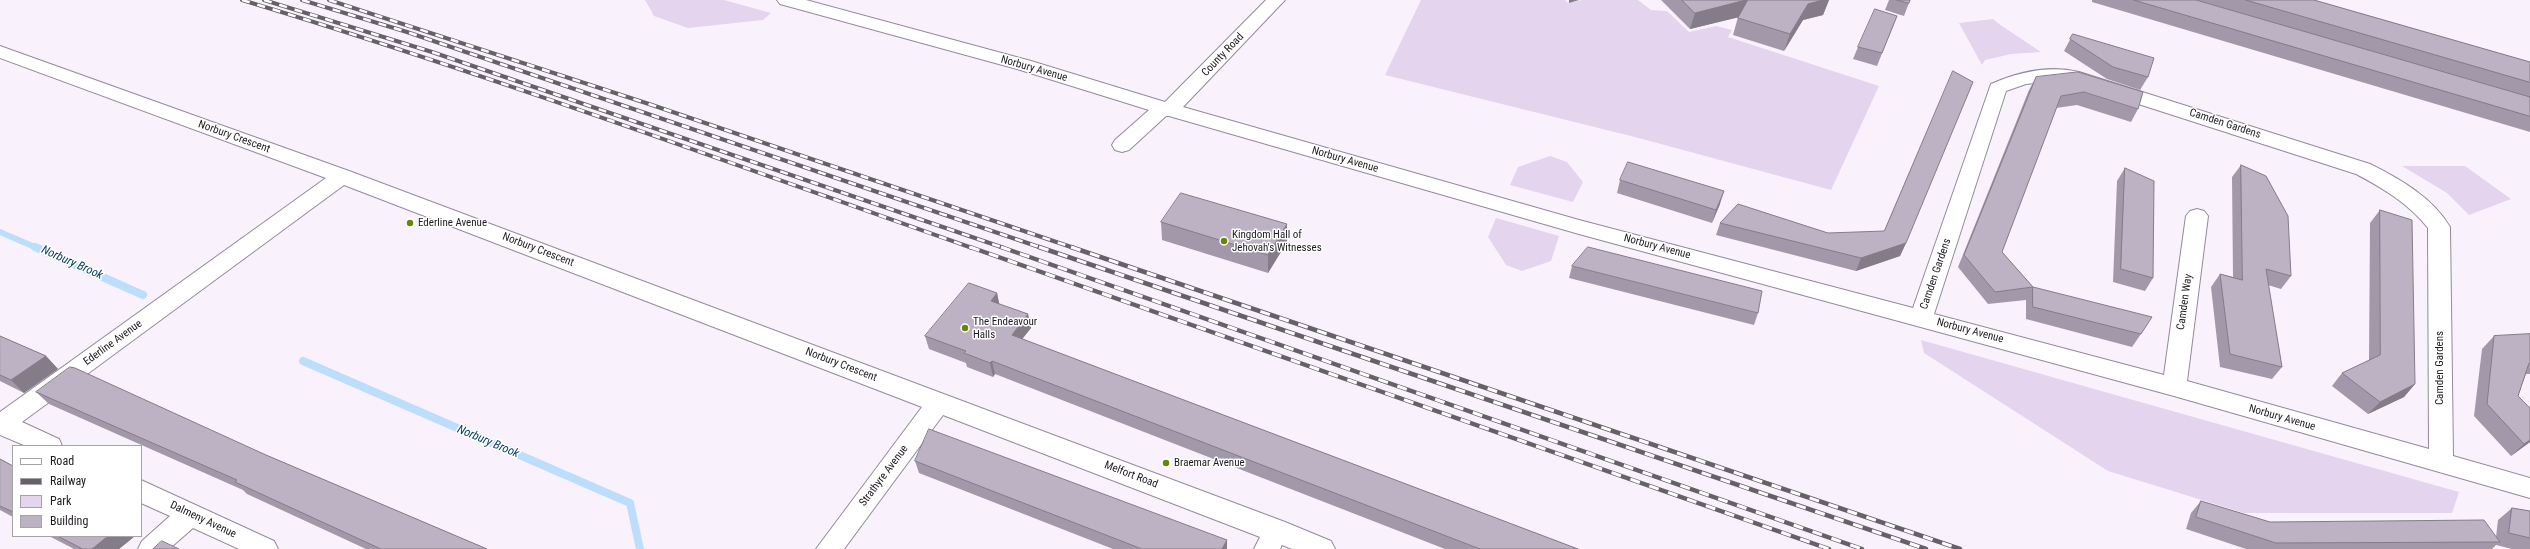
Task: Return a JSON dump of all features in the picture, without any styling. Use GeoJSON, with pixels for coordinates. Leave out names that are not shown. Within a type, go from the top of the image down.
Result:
{"type":"FeatureCollection","features":[{"type":"Feature","properties":{"kind":"street","name":"Norbury Avenue"},"geometry":{"type":"LineString","coordinates":[[786,0],[1024,66],[1166,109],[1572,224],[2174,387],[2530,488]]}},
{"type":"Feature","properties":{"kind":"street","name":"County Road"},"geometry":{"type":"LineString","coordinates":[[1122,146],[1166,109],[1276,0]]}},
{"type":"Feature","properties":{"kind":"street","name":"Norbury Crescent"},"geometry":{"type":"LineString","coordinates":[[0,52],[342,176],[939,402]]}},
{"type":"Feature","properties":{"kind":"street","name":"Camden Gardens"},"geometry":{"type":"LineString","coordinates":[[1921,318],[1998,88],[2016,79],[2044,74],[2072,76],[2363,169],[2389,182],[2428,212],[2440,227],[2441,463]]}},
{"type":"Feature","properties":{"kind":"street","name":"Ederline Avenue"},"geometry":{"type":"LineString","coordinates":[[1,424],[342,176]]}},
{"type":"Feature","properties":{"kind":"street","name":"Camden Way"},"geometry":{"type":"LineString","coordinates":[[2174,387],[2197,216]]}},
{"type":"Feature","properties":{"kind":"street","name":"Melfort Road"},"geometry":{"type":"LineString","coordinates":[[939,402],[1272,540],[1322,549]]}},
{"type":"Feature","properties":{"kind":"street","name":"Strathyre Avenue"},"geometry":{"type":"LineString","coordinates":[[829,549],[939,402]]}},
{"type":"Feature","properties":{"kind":"street"},"geometry":{"type":"LineString","coordinates":[[1,424],[48,445]]}},
{"type":"Feature","properties":{"kind":"street","name":"Dalmeny Avenue"},"geometry":{"type":"LineString","coordinates":[[142,491],[265,549]]}},
{"type":"Feature","properties":{"kind":"street"},"geometry":{"type":"LineString","coordinates":[[151,549],[191,514]]}},
{"type":"Feature","properties":{"kind":"green space"},"geometry":{"type":"Polygon","coordinates":[[[645,0],[724,0],[771,13],[763,20],[688,28],[654,16],[645,0]]]}},
{"type":"Feature","properties":{"kind":"green space"},"geometry":{"type":"Polygon","coordinates":[[[1421,0],[1565,0],[1568,3],[1582,0],[1638,0],[1651,10],[1667,11],[1689,32],[1716,26],[1732,30],[1728,37],[1879,86],[1831,190],[1635,137],[1385,75],[1421,0]]]}},
{"type":"Feature","properties":{"kind":"green space"},"geometry":{"type":"Polygon","coordinates":[[[1993,19],[2041,52],[2011,54],[1985,60],[1982,65],[1959,23],[1993,19]]]}},
{"type":"Feature","properties":{"kind":"green space"},"geometry":{"type":"Polygon","coordinates":[[[1550,156],[1567,162],[1583,182],[1573,202],[1510,185],[1518,167],[1550,156]]]}},
{"type":"Feature","properties":{"kind":"green space"},"geometry":{"type":"Polygon","coordinates":[[[2402,166],[2465,166],[2511,199],[2469,215],[2447,193],[2402,166]]]}},
{"type":"Feature","properties":{"kind":"green space"},"geometry":{"type":"Polygon","coordinates":[[[1496,218],[1559,236],[1551,261],[1522,271],[1506,265],[1488,237],[1496,218]]]}},
{"type":"Feature","properties":{"kind":"green space"},"geometry":{"type":"Polygon","coordinates":[[[1921,340],[2459,492],[2452,513],[2244,513],[2108,471],[1924,353],[1921,340]]]}},
{"type":"Feature","properties":{"kind":"building"},"geometry":{"type":"Polygon","coordinates":[[[1682,0],[1746,0],[1695,13],[1682,0]]]}},
{"type":"Feature","properties":{"kind":"building"},"geometry":{"type":"Polygon","coordinates":[[[1748,0],[1823,0],[1808,4],[1790,34],[1738,18],[1748,0]]]}},
{"type":"Feature","properties":{"kind":"building"},"geometry":{"type":"Polygon","coordinates":[[[1897,0],[1910,0],[1909,3],[1897,0]]]}},
{"type":"Feature","properties":{"kind":"building"},"geometry":{"type":"Polygon","coordinates":[[[2134,0],[2196,0],[2530,97],[2530,116],[2134,0]]]}},
{"type":"Feature","properties":{"kind":"building"},"geometry":{"type":"Polygon","coordinates":[[[2246,0],[2314,0],[2530,62],[2530,82],[2246,0]]]}},
{"type":"Feature","properties":{"kind":"building"},"geometry":{"type":"Polygon","coordinates":[[[1875,9],[1897,16],[1882,53],[1858,47],[1875,9]]]}},
{"type":"Feature","properties":{"kind":"building"},"geometry":{"type":"Polygon","coordinates":[[[2073,34],[2154,58],[2148,77],[2113,67],[2070,39],[2073,34]]]}},
{"type":"Feature","properties":{"kind":"building"},"geometry":{"type":"Polygon","coordinates":[[[1953,71],[1973,82],[1906,243],[1861,258],[1720,223],[1738,204],[1828,233],[1884,231],[1953,71]]]}},
{"type":"Feature","properties":{"kind":"building"},"geometry":{"type":"Polygon","coordinates":[[[2078,72],[2143,92],[2138,109],[2084,92],[2061,96],[2002,252],[2033,287],[1995,292],[1964,255],[2036,77],[2078,72]]]}},
{"type":"Feature","properties":{"kind":"building"},"geometry":{"type":"Polygon","coordinates":[[[1628,162],[1724,191],[1716,210],[1620,180],[1628,162]]]}},
{"type":"Feature","properties":{"kind":"building"},"geometry":{"type":"Polygon","coordinates":[[[2241,165],[2266,176],[2288,216],[2291,276],[2266,269],[2282,367],[2230,354],[2220,274],[2242,280],[2241,165]]]}},
{"type":"Feature","properties":{"kind":"building"},"geometry":{"type":"Polygon","coordinates":[[[2125,168],[2154,181],[2153,278],[2121,269],[2125,168]]]}},
{"type":"Feature","properties":{"kind":"building"},"geometry":{"type":"Polygon","coordinates":[[[1181,193],[1287,224],[1268,255],[1161,222],[1181,193]]]}},
{"type":"Feature","properties":{"kind":"building"},"geometry":{"type":"Polygon","coordinates":[[[2380,210],[2412,220],[2415,384],[2380,402],[2342,373],[2380,355],[2380,210]]]}},
{"type":"Feature","properties":{"kind":"building"},"geometry":{"type":"Polygon","coordinates":[[[1588,247],[1762,291],[1758,313],[1572,266],[1588,247]]]}},
{"type":"Feature","properties":{"kind":"building"},"geometry":{"type":"Polygon","coordinates":[[[969,283],[997,293],[991,301],[1028,314],[1012,335],[1578,549],[1480,549],[992,361],[990,363],[964,353],[966,351],[925,336],[969,283]]]}},
{"type":"Feature","properties":{"kind":"building"},"geometry":{"type":"Polygon","coordinates":[[[2033,287],[2152,317],[2141,334],[2033,307],[2033,287]]]}},
{"type":"Feature","properties":{"kind":"building"},"geometry":{"type":"Polygon","coordinates":[[[2530,334],[2530,363],[2518,396],[2530,408],[2530,440],[2524,444],[2487,404],[2494,336],[2530,334]]]}},
{"type":"Feature","properties":{"kind":"building"},"geometry":{"type":"Polygon","coordinates":[[[0,336],[46,356],[11,380],[0,375],[0,336]]]}},
{"type":"Feature","properties":{"kind":"building"},"geometry":{"type":"Polygon","coordinates":[[[70,367],[266,455],[487,549],[381,549],[235,482],[237,480],[36,392],[70,367]]]}},
{"type":"Feature","properties":{"kind":"building"},"geometry":{"type":"Polygon","coordinates":[[[929,429],[1227,540],[1222,549],[1142,549],[915,461],[929,429]]]}},
{"type":"Feature","properties":{"kind":"building"},"geometry":{"type":"Polygon","coordinates":[[[0,459],[12,465],[12,512],[0,506],[0,459]]]}},
{"type":"Feature","properties":{"kind":"building"},"geometry":{"type":"Polygon","coordinates":[[[2201,501],[2270,522],[2484,520],[2500,542],[2276,543],[2196,517],[2201,501]]]}},
{"type":"Feature","properties":{"kind":"building"},"geometry":{"type":"Polygon","coordinates":[[[2512,508],[2530,511],[2530,538],[2509,533],[2512,508]]]}},
{"type":"Feature","properties":{"kind":"building"},"geometry":{"type":"Polygon","coordinates":[[[60,537],[107,537],[92,549],[83,549],[60,537]]]}},
{"type":"Feature","properties":{"kind":"building"},"geometry":{"type":"Polygon","coordinates":[[[162,541],[179,549],[153,549],[162,541]]]}},
{"type":"Feature","properties":{"kind":"waterway","name":"Norbury Brook"},"geometry":{"type":"LineString","coordinates":[[0,232],[37,248]]}},
{"type":"Feature","properties":{"kind":"waterway","name":"Norbury Brook"},"geometry":{"type":"LineString","coordinates":[[35,247],[143,295]]}},
{"type":"Feature","properties":{"kind":"waterway","name":"Norbury Brook"},"geometry":{"type":"LineString","coordinates":[[303,361],[630,503],[640,549]]}},
{"type":"Feature","properties":{"kind":"railway"},"geometry":{"type":"LineString","coordinates":[[242,0],[426,58],[700,152],[972,248]]}},
{"type":"Feature","properties":{"kind":"railway"},"geometry":{"type":"LineString","coordinates":[[264,0],[432,52],[1004,248]]}},
{"type":"Feature","properties":{"kind":"railway"},"geometry":{"type":"LineString","coordinates":[[302,0],[407,32],[1042,248]]}},
{"type":"Feature","properties":{"kind":"railway"},"geometry":{"type":"LineString","coordinates":[[329,0],[649,104],[1074,248]]}},
{"type":"Feature","properties":{"kind":"railway"},"geometry":{"type":"LineString","coordinates":[[970,247],[1829,549]]}},
{"type":"Feature","properties":{"kind":"railway"},"geometry":{"type":"LineString","coordinates":[[1001,247],[1862,549]]}},
{"type":"Feature","properties":{"kind":"railway"},"geometry":{"type":"LineString","coordinates":[[1039,247],[1926,549]]}},
{"type":"Feature","properties":{"kind":"railway"},"geometry":{"type":"LineString","coordinates":[[1071,247],[1960,549]]}},
{"type":"Feature","properties":{"kind":"place","name":"Ederline Avenue"},"geometry":{"type":"Point","coordinates":[410,223]}},
{"type":"Feature","properties":{"kind":"place","name":"Kingdom Hall of Jehovah's Witnesses"},"geometry":{"type":"Point","coordinates":[1224,241]}},
{"type":"Feature","properties":{"kind":"place","name":"The Endeavour Halls"},"geometry":{"type":"Point","coordinates":[965,328]}},
{"type":"Feature","properties":{"kind":"place","name":"Braemar Avenue"},"geometry":{"type":"Point","coordinates":[1166,463]}}]}
